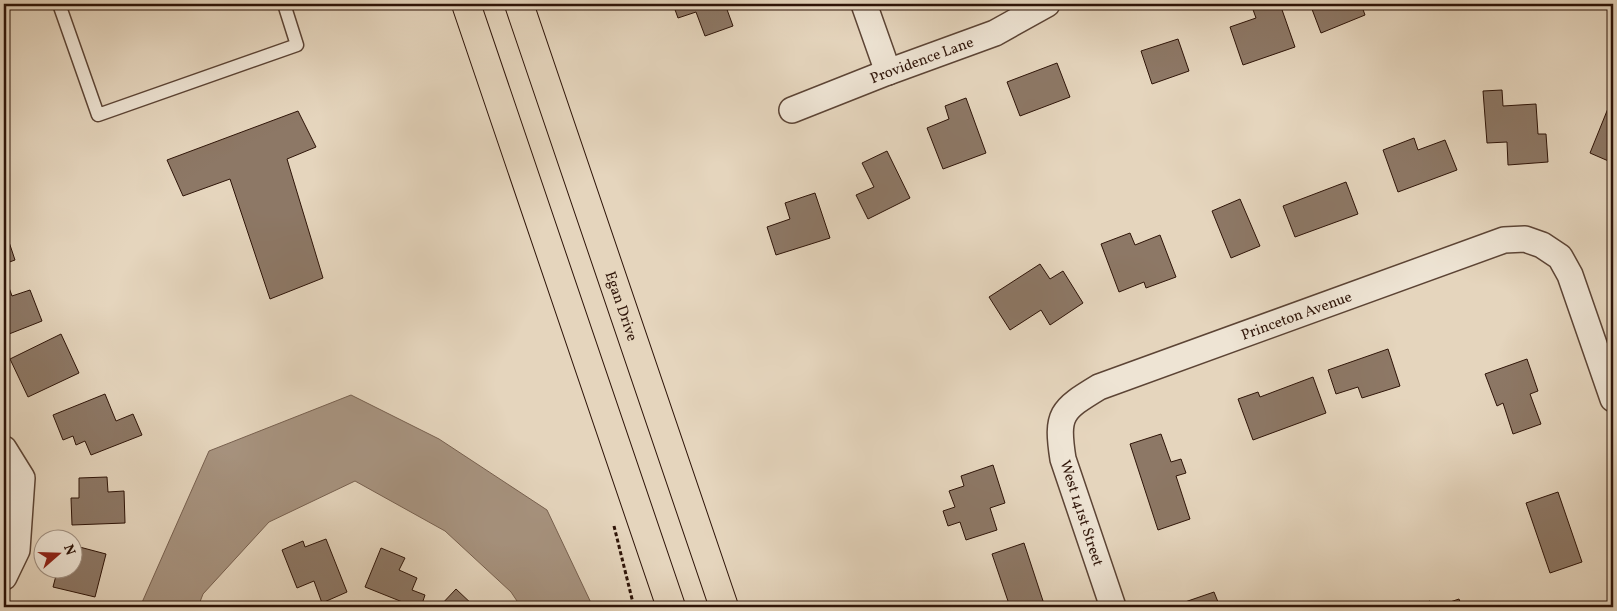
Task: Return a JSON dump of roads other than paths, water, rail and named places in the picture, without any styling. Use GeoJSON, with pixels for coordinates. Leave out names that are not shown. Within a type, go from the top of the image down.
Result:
{"type":"FeatureCollection","features":[{"type":"Feature","properties":{"kind":"highway"},"geometry":{"type":"LineString","coordinates":[[466,4],[671,607]]}},
{"type":"Feature","properties":{"kind":"highway","name":"Egan Drive"},"geometry":{"type":"LineString","coordinates":[[519,4],[724,607]]}},
{"type":"Feature","properties":{"kind":"street"},"geometry":{"type":"LineString","coordinates":[[864,4],[888,72]]}},
{"type":"Feature","properties":{"kind":"street","name":"Providence Lane"},"geometry":{"type":"LineString","coordinates":[[792,110],[995,33],[1047,4]]}},
{"type":"Feature","properties":{"kind":"street","name":"Princeton Avenue"},"geometry":{"type":"LineString","coordinates":[[1061,418],[1074,402],[1099,387],[1494,243],[1504,240],[1525,239],[1542,245],[1560,257],[1570,275],[1613,398]]}},
{"type":"Feature","properties":{"kind":"street","name":"West 141st Street"},"geometry":{"type":"LineString","coordinates":[[1061,418],[1059,436],[1063,459],[1113,607]]}},
{"type":"Feature","properties":{"kind":"street"},"geometry":{"type":"LineString","coordinates":[[4,449],[22,478],[17,550],[4,577]]}},
{"type":"Feature","properties":{"kind":"lane"},"geometry":{"type":"LineString","coordinates":[[59,4],[98,114],[297,45],[284,4]]}}]}
